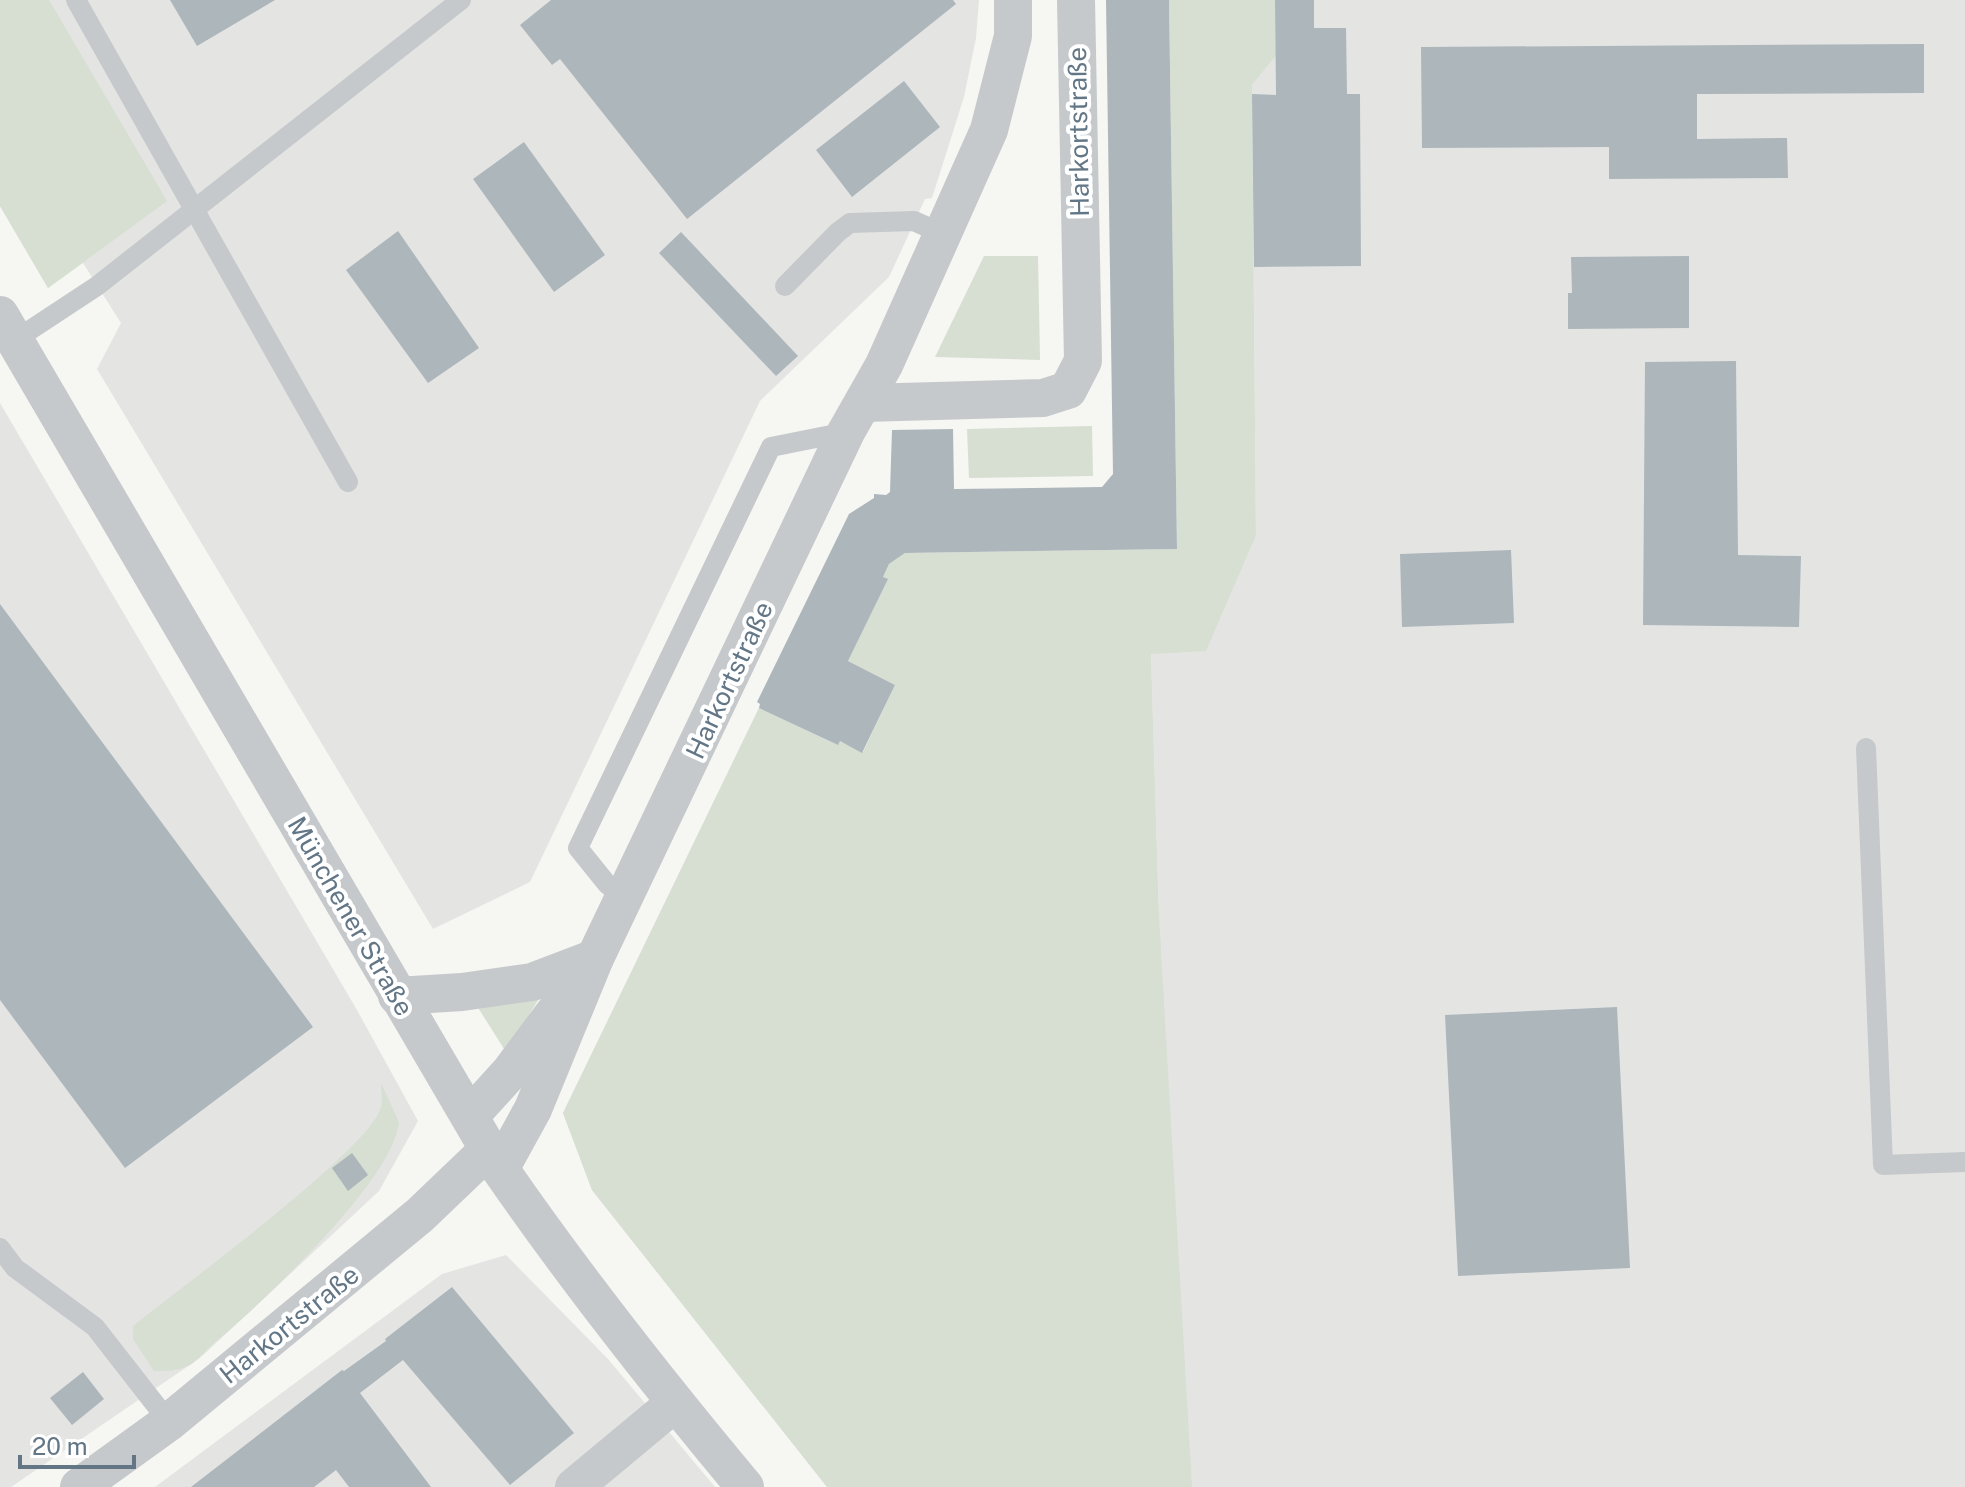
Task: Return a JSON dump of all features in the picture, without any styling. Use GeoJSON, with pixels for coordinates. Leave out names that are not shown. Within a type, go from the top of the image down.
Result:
{"type":"FeatureCollection","features":[{"type":"Feature","properties":{"kind":"street","name":"Harkortstraße"},"geometry":{"type":"LineString","coordinates":[[79,1487],[169,1422],[420,1215],[495,1159],[533,1109],[595,958],[855,417],[884,365],[989,130],[1013,36],[1013,0]]}},
{"type":"Feature","properties":{"kind":"street","name":"Harkortstraße"},"geometry":{"type":"LineString","coordinates":[[855,417],[1043,398],[1068,390],[1083,361],[1076,0]]}},
{"type":"Feature","properties":{"kind":"street","name":"Münchener Straße"},"geometry":{"type":"LineString","coordinates":[[7,327],[495,1159],[568,1264],[675,1403],[745,1487]]}},
{"type":"Feature","properties":{"kind":"street","name":"Harkortstraße"},"geometry":{"type":"LineString","coordinates":[[470,1116],[510,1072],[595,958]]}},
{"type":"Feature","properties":{"kind":"street"},"geometry":{"type":"LineString","coordinates":[[397,996],[462,992],[532,982],[595,958]]}},
{"type":"Feature","properties":{"kind":"street"},"geometry":{"type":"LineString","coordinates":[[574,1487],[675,1403]]}},
{"type":"Feature","properties":{"kind":"lane"},"geometry":{"type":"LineString","coordinates":[[76,0],[348,482]]}},
{"type":"Feature","properties":{"kind":"lane"},"geometry":{"type":"LineString","coordinates":[[7,327],[97,286],[461,0]]}},
{"type":"Feature","properties":{"kind":"lane"},"geometry":{"type":"LineString","coordinates":[[785,286],[850,223],[914,221],[943,234]]}},
{"type":"Feature","properties":{"kind":"lane"},"geometry":{"type":"LineString","coordinates":[[625,898],[607,884],[578,848],[771,447],[855,417]]}},
{"type":"Feature","properties":{"kind":"lane"},"geometry":{"type":"LineString","coordinates":[[1866,748],[1883,1165],[1965,1162]]}},
{"type":"Feature","properties":{"kind":"lane"},"geometry":{"type":"LineString","coordinates":[[0,1248],[15,1268],[95,1327],[169,1422]]}},
{"type":"Feature","properties":{"kind":"shaded area"},"geometry":{"type":"Polygon","coordinates":[[[0,0],[979,0],[976,38],[964,97],[932,198],[925,199],[889,277],[760,401],[530,882],[433,929],[97,369],[121,323],[83,263],[48,288],[0,206],[0,0]]]}},
{"type":"Feature","properties":{"kind":"shaded area"},"geometry":{"type":"Polygon","coordinates":[[[0,0],[49,0],[167,201],[48,288],[0,206],[0,0]]]}},
{"type":"Feature","properties":{"kind":"shaded area"},"geometry":{"type":"Polygon","coordinates":[[[1169,0],[1275,0],[1276,56],[1252,85],[1256,535],[1206,651],[1151,654],[1159,916],[1192,1487],[827,1487],[592,1190],[563,1113],[759,708],[837,745],[840,741],[863,752],[895,685],[848,661],[887,580],[883,577],[889,564],[905,553],[1177,549],[1169,0]]]}},
{"type":"Feature","properties":{"kind":"shaded area"},"geometry":{"type":"Polygon","coordinates":[[[1275,0],[1965,0],[1965,1487],[827,1487],[592,1190],[563,1113],[759,708],[838,744],[1159,915],[1151,654],[1256,535],[1252,85],[1276,56],[1275,0]]]}},
{"type":"Feature","properties":{"kind":"shaded area"},"geometry":{"type":"Polygon","coordinates":[[[984,256],[1038,256],[1040,360],[935,357],[984,256]]]}},
{"type":"Feature","properties":{"kind":"shaded area"},"geometry":{"type":"Polygon","coordinates":[[[0,403],[357,1010],[418,1121],[379,1191],[200,1358],[11,1487],[0,1487],[0,403]]]}},
{"type":"Feature","properties":{"kind":"shaded area"},"geometry":{"type":"Polygon","coordinates":[[[1092,426],[1093,476],[969,478],[967,429],[1092,426]]]}},
{"type":"Feature","properties":{"kind":"shaded area"},"geometry":{"type":"Polygon","coordinates":[[[540,997],[506,1052],[477,1006],[540,997]]]}},
{"type":"Feature","properties":{"kind":"shaded area"},"geometry":{"type":"Polygon","coordinates":[[[381,1083],[399,1122],[391,1147],[350,1208],[291,1272],[196,1361],[182,1368],[154,1371],[133,1339],[133,1326],[269,1219],[344,1154],[369,1127],[381,1107],[381,1083]]]}},
{"type":"Feature","properties":{"kind":"shaded area"},"geometry":{"type":"Polygon","coordinates":[[[506,1255],[608,1359],[715,1487],[155,1487],[442,1274],[506,1255]]]}},
{"type":"Feature","properties":{"kind":"building"},"geometry":{"type":"Polygon","coordinates":[[[170,0],[275,0],[197,46],[170,0]]]}},
{"type":"Feature","properties":{"kind":"building"},"geometry":{"type":"Polygon","coordinates":[[[551,0],[953,0],[956,4],[687,219],[560,59],[552,65],[520,25],[551,0]]]}},
{"type":"Feature","properties":{"kind":"building"},"geometry":{"type":"Polygon","coordinates":[[[1106,0],[1169,0],[1177,549],[905,553],[889,564],[883,577],[888,579],[848,661],[895,685],[862,753],[840,741],[838,745],[759,708],[757,702],[849,514],[874,498],[874,494],[886,495],[890,492],[892,430],[953,429],[954,489],[1102,487],[1113,474],[1106,0]]]}},
{"type":"Feature","properties":{"kind":"building"},"geometry":{"type":"Polygon","coordinates":[[[1275,0],[1314,0],[1314,28],[1346,28],[1347,94],[1360,94],[1361,266],[1254,267],[1252,94],[1276,95],[1275,0]]]}},
{"type":"Feature","properties":{"kind":"building"},"geometry":{"type":"Polygon","coordinates":[[[1924,44],[1924,93],[1697,94],[1697,139],[1787,138],[1788,178],[1609,179],[1609,147],[1422,148],[1421,47],[1924,44]]]}},
{"type":"Feature","properties":{"kind":"building"},"geometry":{"type":"Polygon","coordinates":[[[904,81],[940,127],[852,197],[816,150],[904,81]]]}},
{"type":"Feature","properties":{"kind":"building"},"geometry":{"type":"Polygon","coordinates":[[[524,142],[605,255],[554,292],[473,179],[524,142]]]}},
{"type":"Feature","properties":{"kind":"building"},"geometry":{"type":"Polygon","coordinates":[[[398,231],[479,348],[428,383],[346,270],[398,231]]]}},
{"type":"Feature","properties":{"kind":"building"},"geometry":{"type":"Polygon","coordinates":[[[681,232],[798,356],[776,376],[659,253],[681,232]]]}},
{"type":"Feature","properties":{"kind":"building"},"geometry":{"type":"Polygon","coordinates":[[[1689,256],[1689,328],[1568,329],[1568,293],[1572,293],[1571,257],[1689,256]]]}},
{"type":"Feature","properties":{"kind":"building"},"geometry":{"type":"Polygon","coordinates":[[[1736,361],[1738,555],[1801,556],[1799,627],[1643,625],[1645,362],[1736,361]]]}},
{"type":"Feature","properties":{"kind":"building"},"geometry":{"type":"Polygon","coordinates":[[[1511,550],[1514,623],[1402,627],[1400,554],[1511,550]]]}},
{"type":"Feature","properties":{"kind":"building"},"geometry":{"type":"Polygon","coordinates":[[[0,604],[313,1027],[125,1168],[0,1000],[0,604]]]}},
{"type":"Feature","properties":{"kind":"building"},"geometry":{"type":"Polygon","coordinates":[[[1617,1007],[1630,1268],[1458,1276],[1445,1015],[1617,1007]]]}},
{"type":"Feature","properties":{"kind":"building"},"geometry":{"type":"Polygon","coordinates":[[[352,1153],[368,1175],[348,1191],[332,1168],[352,1153]]]}},
{"type":"Feature","properties":{"kind":"building"},"geometry":{"type":"Polygon","coordinates":[[[452,1287],[574,1433],[510,1485],[403,1360],[360,1393],[431,1487],[349,1487],[336,1470],[314,1487],[191,1487],[342,1370],[386,1341],[452,1287]]]}},
{"type":"Feature","properties":{"kind":"building"},"geometry":{"type":"Polygon","coordinates":[[[83,1372],[104,1399],[72,1425],[50,1398],[83,1372]]]}}]}
